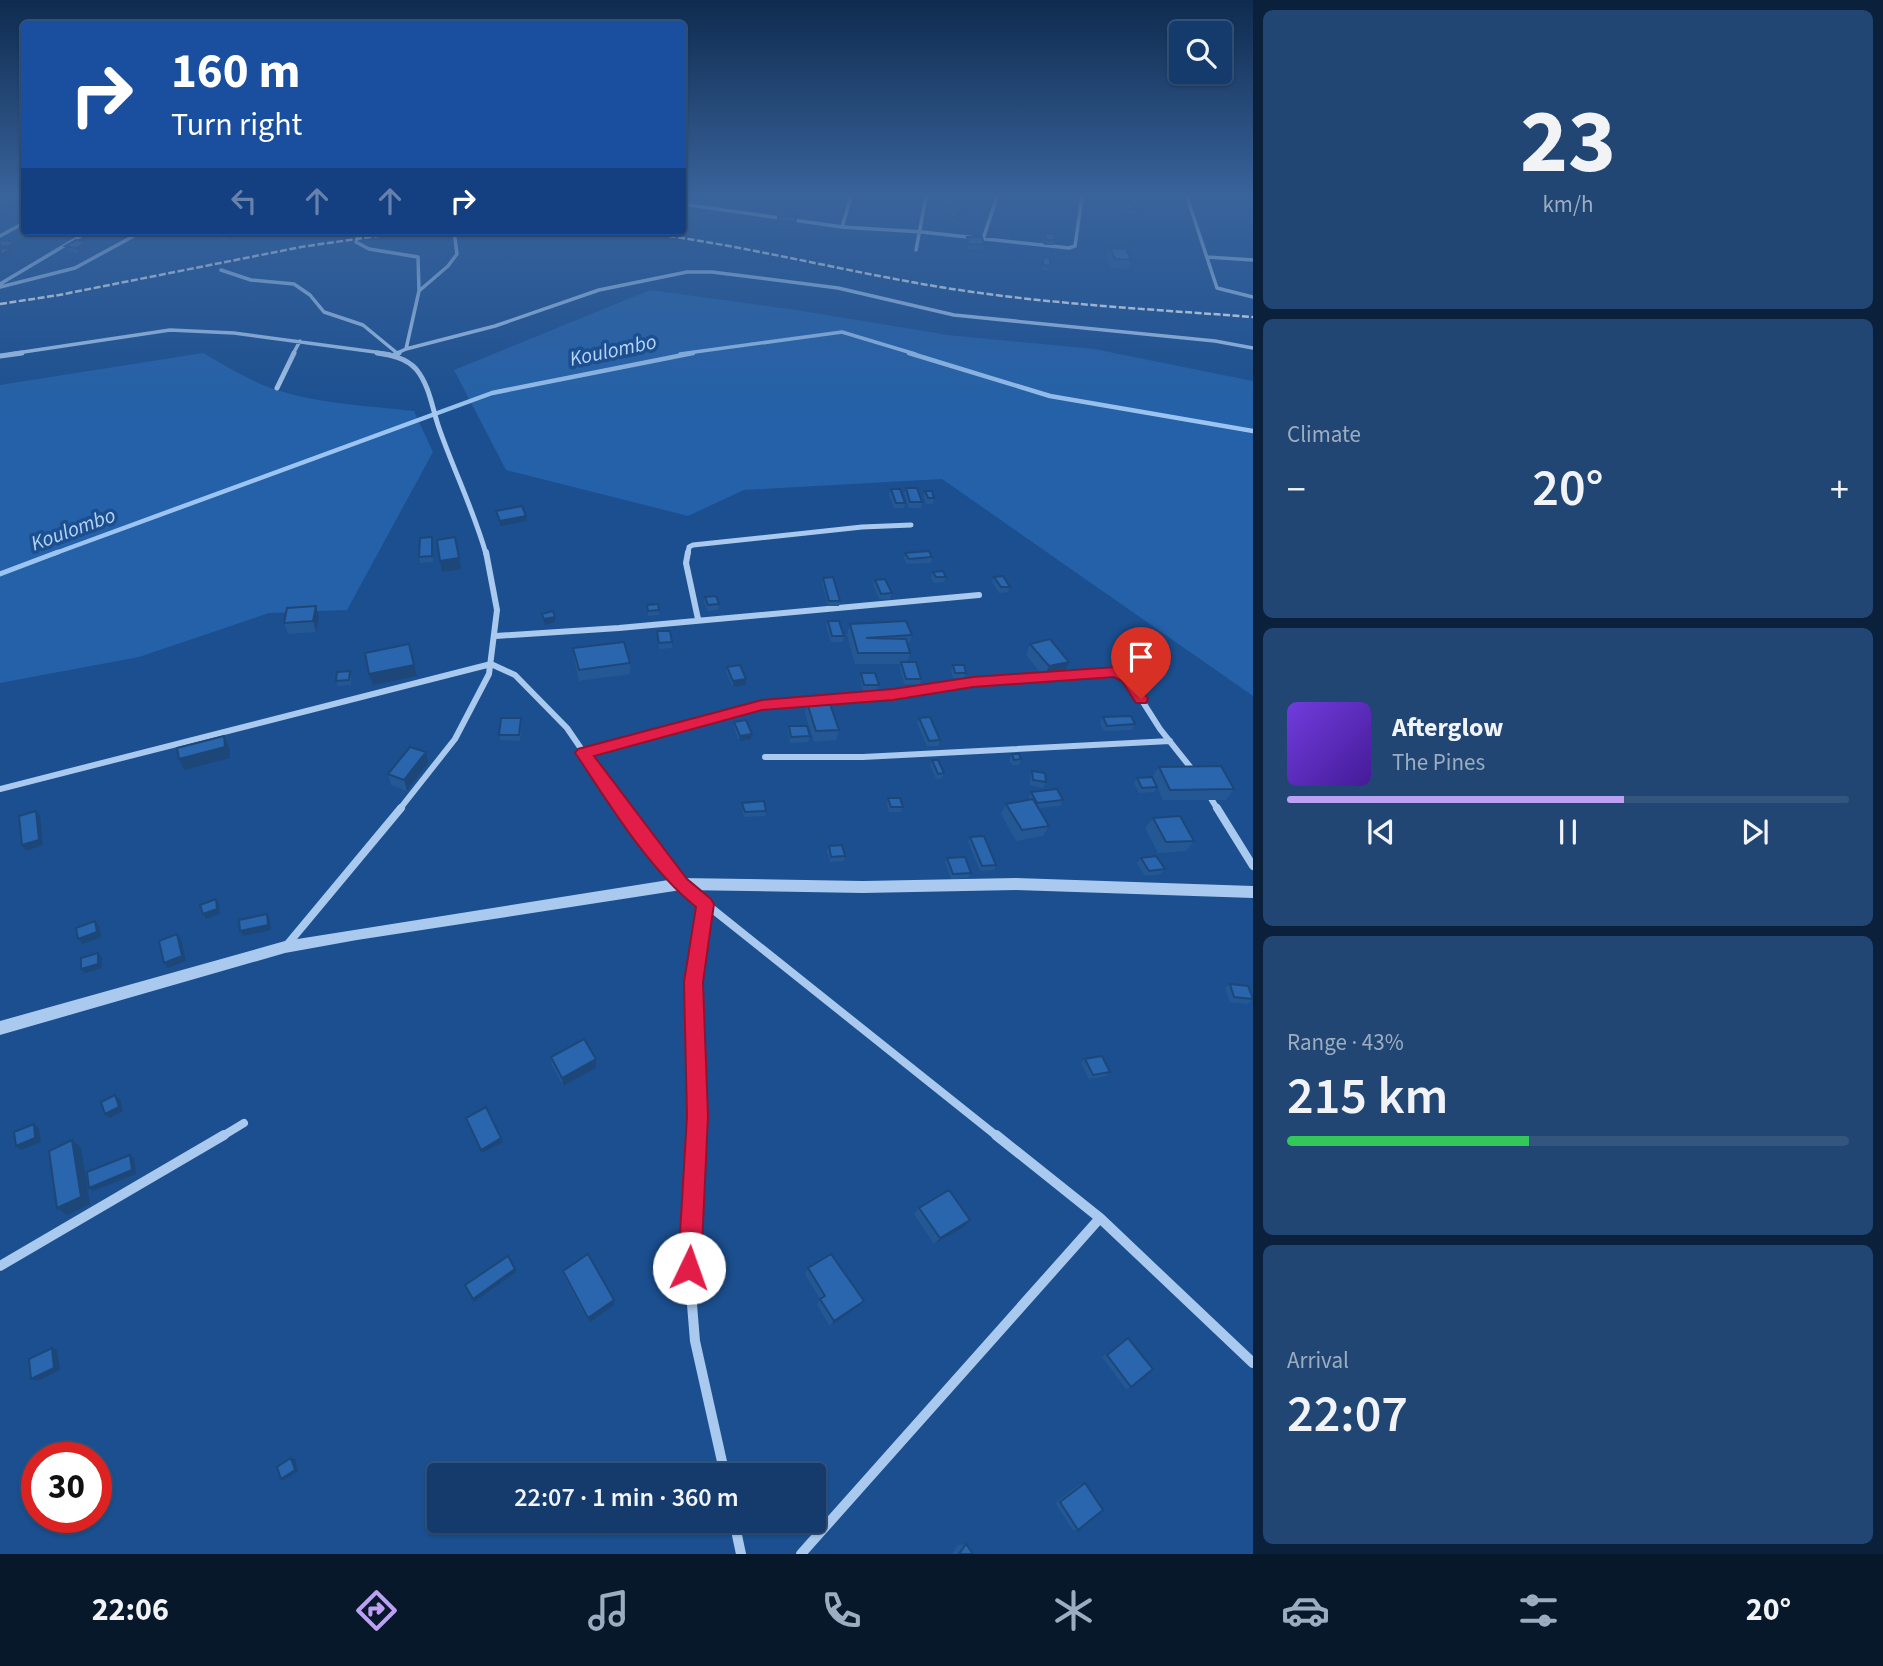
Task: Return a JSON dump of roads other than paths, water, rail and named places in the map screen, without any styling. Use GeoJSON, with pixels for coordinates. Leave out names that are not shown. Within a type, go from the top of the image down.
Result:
{"type":"FeatureCollection","features":[{"type":"Feature","properties":{"kind":"street"},"geometry":{"type":"LineString","coordinates":[[0,286],[27,270]]}},
{"type":"Feature","properties":{"kind":"street"},"geometry":{"type":"LineString","coordinates":[[0,286],[76,270]]}},
{"type":"Feature","properties":{"kind":"street"},"geometry":{"type":"LineString","coordinates":[[221,270],[251,280],[294,284],[310,295],[324,312],[363,326],[414,367],[426,384],[439,428],[468,495],[495,587],[496,636],[491,664],[455,739],[285,947]]}},
{"type":"Feature","properties":{"kind":"street"},"geometry":{"type":"LineString","coordinates":[[407,349],[419,291],[418,270]]}},
{"type":"Feature","properties":{"kind":"street"},"geometry":{"type":"LineString","coordinates":[[419,291],[444,270]]}},
{"type":"Feature","properties":{"kind":"street"},"geometry":{"type":"LineString","coordinates":[[1211,270],[1217,288],[1253,297]]}},
{"type":"Feature","properties":{"kind":"street"},"geometry":{"type":"LineString","coordinates":[[0,356],[170,330],[234,333],[395,354],[495,326],[599,290],[687,272],[712,272],[838,288],[954,315],[1214,341],[1253,348]]}},
{"type":"Feature","properties":{"kind":"street"},"geometry":{"type":"LineString","coordinates":[[276,388],[300,341]]}},
{"type":"Feature","properties":{"kind":"street"},"geometry":{"type":"LineString","coordinates":[[698,619],[686,563],[689,547],[755,537],[911,524]]}},
{"type":"Feature","properties":{"kind":"street"},"geometry":{"type":"LineString","coordinates":[[496,636],[619,628],[979,595]]}},
{"type":"Feature","properties":{"kind":"street"},"geometry":{"type":"LineString","coordinates":[[0,789],[491,664],[515,675],[534,691],[567,728],[614,798],[681,884],[1100,1218],[1253,1363]]}},
{"type":"Feature","properties":{"kind":"street"},"geometry":{"type":"LineString","coordinates":[[583,753],[762,705],[893,695],[973,682],[1116,672],[1127,677],[1198,779]]}},
{"type":"Feature","properties":{"kind":"street"},"geometry":{"type":"LineString","coordinates":[[765,757],[863,757],[1170,741]]}},
{"type":"Feature","properties":{"kind":"street"},"geometry":{"type":"LineString","coordinates":[[1205,790],[1253,866]]}},
{"type":"Feature","properties":{"kind":"street"},"geometry":{"type":"LineString","coordinates":[[0,1028],[285,947],[681,884],[863,887],[1016,884],[1253,892]]}},
{"type":"Feature","properties":{"kind":"street"},"geometry":{"type":"LineString","coordinates":[[705,904],[694,982],[697,1116],[690,1290],[695,1341],[722,1463]]}},
{"type":"Feature","properties":{"kind":"street"},"geometry":{"type":"LineString","coordinates":[[0,1266],[244,1122]]}},
{"type":"Feature","properties":{"kind":"street"},"geometry":{"type":"LineString","coordinates":[[801,1554],[1100,1218]]}},
{"type":"Feature","properties":{"kind":"street"},"geometry":{"type":"LineString","coordinates":[[737,1533],[741,1554]]}},
{"type":"Feature","properties":{"kind":"waterway","name":"Koulombo"},"geometry":{"type":"LineString","coordinates":[[680,354],[842,332],[915,354]]}},
{"type":"Feature","properties":{"kind":"waterway","name":"Koulombo"},"geometry":{"type":"LineString","coordinates":[[53,554],[492,393],[693,353]]}},
{"type":"Feature","properties":{"kind":"waterway","name":"Koulombo"},"geometry":{"type":"LineString","coordinates":[[909,353],[1050,396],[1253,431]]}},
{"type":"Feature","properties":{"kind":"waterway","name":"Koulombo"},"geometry":{"type":"LineString","coordinates":[[0,574],[58,552]]}},
{"type":"Feature","properties":{"kind":"railway"},"geometry":{"type":"LineString","coordinates":[[0,304],[187,270]]}},
{"type":"Feature","properties":{"kind":"railway"},"geometry":{"type":"LineString","coordinates":[[848,270],[1018,298],[1253,317]]}}]}
